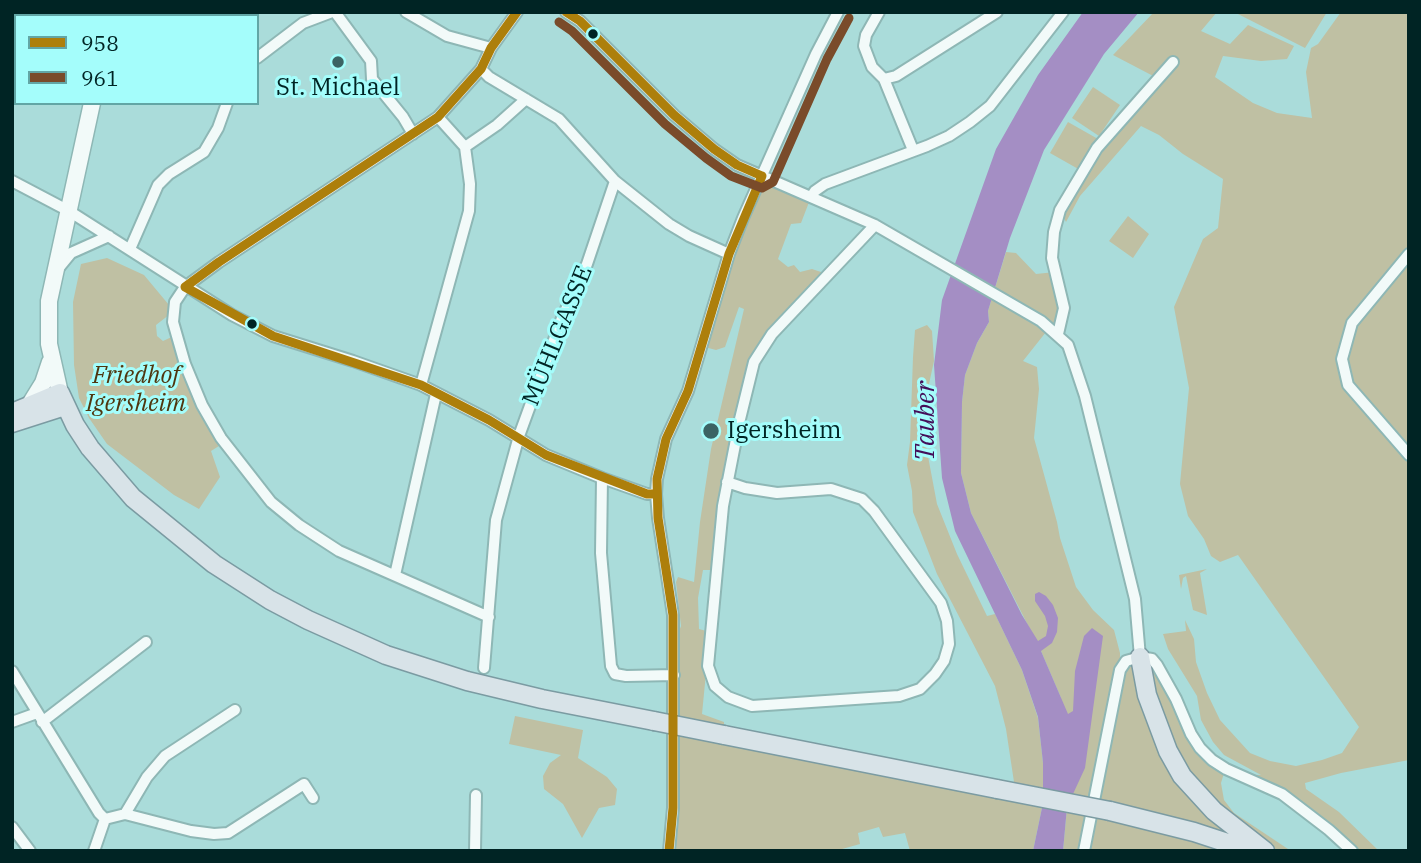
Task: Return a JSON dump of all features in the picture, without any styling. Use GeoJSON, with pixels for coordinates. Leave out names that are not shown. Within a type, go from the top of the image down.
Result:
{"type":"FeatureCollection","features":[{"type":"Feature","properties":{"kind":"main road"},"geometry":{"type":"LineString","coordinates":[[92,105],[52,276],[48,319],[51,359],[63,400],[82,436],[109,472],[133,498],[214,564],[270,600],[346,638],[396,658],[490,688],[1110,811],[1194,832],[1252,851]]}},
{"type":"Feature","properties":{"kind":"main road"},"geometry":{"type":"LineString","coordinates":[[30,404],[43,383],[51,359]]}},
{"type":"Feature","properties":{"kind":"main road"},"geometry":{"type":"LineString","coordinates":[[12,413],[30,404],[63,400]]}},
{"type":"Feature","properties":{"kind":"main road"},"geometry":{"type":"LineString","coordinates":[[12,423],[63,400]]}},
{"type":"Feature","properties":{"kind":"main road"},"geometry":{"type":"LineString","coordinates":[[1139,657],[1147,695],[1168,751],[1182,776],[1214,811],[1265,851]]}},
{"type":"Feature","properties":{"kind":"street"},"geometry":{"type":"LineString","coordinates":[[294,12],[303,23]]}},
{"type":"Feature","properties":{"kind":"street"},"geometry":{"type":"LineString","coordinates":[[259,56],[303,23],[334,12],[372,61],[372,79],[403,117],[413,134]]}},
{"type":"Feature","properties":{"kind":"street"},"geometry":{"type":"LineString","coordinates":[[406,12],[447,36],[491,48]]}},
{"type":"Feature","properties":{"kind":"street"},"geometry":{"type":"LineString","coordinates":[[489,617],[339,551],[299,525],[271,502],[239,463],[202,405],[185,364],[173,322],[175,302],[185,287],[438,117],[481,69],[491,48],[517,12]]}},
{"type":"Feature","properties":{"kind":"street"},"geometry":{"type":"LineString","coordinates":[[566,12],[580,21],[674,115],[737,165],[874,225],[1017,308],[1058,334],[1068,345],[1107,480],[1135,599],[1139,657]]}},
{"type":"Feature","properties":{"kind":"street"},"geometry":{"type":"LineString","coordinates":[[669,851],[673,808],[673,615],[656,494],[657,480],[666,439],[688,391],[729,254],[816,54],[838,12]]}},
{"type":"Feature","properties":{"kind":"street"},"geometry":{"type":"LineString","coordinates":[[879,12],[866,35],[864,46],[872,67],[884,79],[913,150]]}},
{"type":"Feature","properties":{"kind":"street"},"geometry":{"type":"LineString","coordinates":[[884,79],[896,76],[997,12]]}},
{"type":"Feature","properties":{"kind":"street"},"geometry":{"type":"LineString","coordinates":[[811,197],[814,191],[829,181],[949,136],[990,106],[1063,12]]}},
{"type":"Feature","properties":{"kind":"street"},"geometry":{"type":"LineString","coordinates":[[1058,334],[1064,307],[1052,258],[1054,232],[1060,210],[1097,148],[1173,62]]}},
{"type":"Feature","properties":{"kind":"street"},"geometry":{"type":"LineString","coordinates":[[481,69],[489,77],[559,118],[615,181],[669,224],[729,254]]}},
{"type":"Feature","properties":{"kind":"street"},"geometry":{"type":"LineString","coordinates":[[465,147],[497,125],[526,99]]}},
{"type":"Feature","properties":{"kind":"street"},"geometry":{"type":"LineString","coordinates":[[130,248],[158,185],[169,174],[204,152],[227,105]]}},
{"type":"Feature","properties":{"kind":"street"},"geometry":{"type":"LineString","coordinates":[[421,386],[469,211],[470,184],[465,147],[438,117]]}},
{"type":"Feature","properties":{"kind":"street"},"geometry":{"type":"LineString","coordinates":[[12,181],[69,211],[130,248],[185,287],[273,336],[421,386],[519,436],[547,455],[601,478],[647,494],[656,494]]}},
{"type":"Feature","properties":{"kind":"street","name":"MÜHLGASSE"},"geometry":{"type":"LineString","coordinates":[[484,668],[496,520],[519,436],[562,318],[587,264],[615,181]]}},
{"type":"Feature","properties":{"kind":"street"},"geometry":{"type":"LineString","coordinates":[[727,482],[778,493],[831,489],[862,499],[874,511],[941,603],[947,621],[949,644],[944,661],[935,674],[920,689],[899,696],[752,706],[728,697],[715,685],[708,666],[721,519],[727,482],[749,379],[761,348],[874,225]]}},
{"type":"Feature","properties":{"kind":"street"},"geometry":{"type":"LineString","coordinates":[[52,276],[71,253],[109,236]]}},
{"type":"Feature","properties":{"kind":"street"},"geometry":{"type":"LineString","coordinates":[[1409,254],[1352,323],[1342,359],[1348,385],[1409,455]]}},
{"type":"Feature","properties":{"kind":"street"},"geometry":{"type":"LineString","coordinates":[[395,575],[436,394]]}},
{"type":"Feature","properties":{"kind":"street"},"geometry":{"type":"LineString","coordinates":[[601,478],[601,553],[611,666],[615,674],[626,676],[674,675]]}},
{"type":"Feature","properties":{"kind":"street"},"geometry":{"type":"LineString","coordinates":[[12,722],[39,718],[146,642]]}},
{"type":"Feature","properties":{"kind":"street"},"geometry":{"type":"LineString","coordinates":[[1084,851],[1120,670],[1126,661],[1139,657],[1152,659],[1157,665],[1177,699],[1191,734],[1212,760],[1282,794],[1352,851]]}},
{"type":"Feature","properties":{"kind":"street"},"geometry":{"type":"LineString","coordinates":[[12,671],[39,718],[105,819]]}},
{"type":"Feature","properties":{"kind":"street"},"geometry":{"type":"LineString","coordinates":[[125,814],[147,777],[165,756],[235,710]]}},
{"type":"Feature","properties":{"kind":"street"},"geometry":{"type":"LineString","coordinates":[[105,819],[125,814],[191,831],[228,833],[304,783],[313,797]]}},
{"type":"Feature","properties":{"kind":"street"},"geometry":{"type":"LineString","coordinates":[[475,851],[477,795]]}},
{"type":"Feature","properties":{"kind":"street"},"geometry":{"type":"LineString","coordinates":[[94,851],[105,819]]}},
{"type":"Feature","properties":{"kind":"street"},"geometry":{"type":"LineString","coordinates":[[12,827],[30,851]]}},
{"type":"Feature","properties":{"kind":"green space"},"geometry":{"type":"Polygon","coordinates":[[[1154,12],[1217,12],[1201,31],[1230,44],[1248,25],[1294,46],[1287,59],[1261,61],[1223,56],[1215,77],[1253,103],[1277,113],[1312,118],[1306,72],[1311,48],[1318,44],[1341,12],[1409,12],[1409,760],[1305,783],[1306,789],[1339,812],[1379,851],[1352,851],[1282,794],[1236,774],[1261,775],[1224,755],[1213,742],[1201,720],[1197,696],[1168,649],[1163,634],[1186,631],[1185,620],[1194,639],[1196,662],[1220,720],[1250,753],[1270,761],[1296,766],[1322,760],[1342,753],[1359,727],[1238,555],[1220,562],[1211,556],[1204,539],[1188,516],[1180,484],[1189,388],[1174,307],[1203,239],[1218,228],[1223,179],[1159,135],[1141,126],[1080,196],[1066,222],[1060,210],[1097,148],[1157,78],[1113,55],[1154,12]]]}},
{"type":"Feature","properties":{"kind":"green space"},"geometry":{"type":"Polygon","coordinates":[[[1234,12],[1327,12],[1305,48],[1234,12]]]}},
{"type":"Feature","properties":{"kind":"green space"},"geometry":{"type":"Polygon","coordinates":[[[1093,87],[1120,105],[1099,136],[1072,118],[1093,87]]]}},
{"type":"Feature","properties":{"kind":"green space"},"geometry":{"type":"Polygon","coordinates":[[[1068,122],[1098,139],[1080,170],[1050,153],[1068,122]]]}},
{"type":"Feature","properties":{"kind":"green space"},"geometry":{"type":"Polygon","coordinates":[[[762,176],[811,197],[801,223],[791,224],[778,259],[788,267],[794,265],[800,272],[812,269],[827,274],[754,362],[715,570],[703,570],[698,598],[699,629],[710,632],[702,714],[724,722],[724,735],[997,789],[1013,802],[1014,782],[1006,729],[995,686],[937,574],[913,512],[907,465],[915,330],[927,325],[932,331],[934,361],[927,393],[924,435],[937,504],[957,554],[987,616],[995,614],[1022,670],[1038,718],[1043,763],[1043,803],[1033,851],[910,851],[905,833],[883,837],[879,827],[858,833],[860,844],[835,851],[669,851],[674,645],[681,626],[676,582],[678,577],[694,582],[711,449],[744,309],[739,307],[725,347],[716,350],[701,346],[762,176]]]}},
{"type":"Feature","properties":{"kind":"green space"},"geometry":{"type":"Polygon","coordinates":[[[1128,216],[1149,234],[1133,258],[1109,241],[1128,216]]]}},
{"type":"Feature","properties":{"kind":"green space"},"geometry":{"type":"Polygon","coordinates":[[[1006,252],[1016,253],[1036,274],[1055,272],[1064,308],[1058,334],[1046,332],[1023,361],[1037,367],[1039,389],[1034,438],[1060,538],[1076,587],[1093,610],[1114,630],[1120,653],[1120,668],[1126,661],[1152,659],[1191,734],[1224,773],[1221,783],[1224,800],[1234,813],[1291,851],[1063,851],[1067,807],[1057,704],[1061,698],[1041,651],[971,513],[961,473],[965,375],[977,343],[989,322],[988,311],[1006,252]]]}},
{"type":"Feature","properties":{"kind":"green space","name":"Friedhof Igersheim"},"geometry":{"type":"Polygon","coordinates":[[[107,258],[144,275],[174,311],[156,325],[157,336],[163,341],[176,335],[196,408],[219,446],[211,451],[220,477],[199,509],[174,495],[107,444],[79,398],[74,365],[73,302],[81,264],[107,258]]]}},
{"type":"Feature","properties":{"kind":"green space"},"geometry":{"type":"Polygon","coordinates":[[[1207,569],[1200,573],[1207,615],[1193,610],[1186,576],[1181,589],[1179,575],[1207,569]]]}},
{"type":"Feature","properties":{"kind":"green space"},"geometry":{"type":"Polygon","coordinates":[[[515,716],[583,730],[578,758],[607,777],[617,789],[615,805],[599,808],[582,838],[563,804],[544,789],[543,776],[550,763],[561,755],[509,744],[515,716]]]}},
{"type":"Feature","properties":{"kind":"shaded area"},"geometry":{"type":"Polygon","coordinates":[[[1083,12],[1139,12],[1104,54],[1044,150],[1010,238],[988,311],[989,322],[977,343],[965,375],[962,402],[961,473],[971,513],[1022,615],[1038,641],[1046,636],[1048,626],[1035,601],[1035,594],[1039,592],[1046,596],[1053,605],[1058,618],[1057,632],[1052,643],[1041,651],[1068,714],[1073,711],[1075,671],[1084,636],[1092,628],[1103,636],[1085,768],[1067,807],[1063,851],[1033,851],[1043,803],[1043,763],[1038,717],[1022,670],[955,531],[942,478],[934,365],[942,300],[996,149],[1038,75],[1083,12]]]}},
{"type":"Feature","properties":{"kind":"transit line","name":"958"},"geometry":{"type":"LineString","coordinates":[[185,287],[438,117],[481,69],[491,48],[517,12]]}},
{"type":"Feature","properties":{"kind":"transit line","name":"958"},"geometry":{"type":"LineString","coordinates":[[566,12],[580,21],[674,115],[714,149],[737,165],[762,176]]}},
{"type":"Feature","properties":{"kind":"transit line","name":"961"},"geometry":{"type":"LineString","coordinates":[[559,22],[572,31],[665,124],[706,158],[731,176],[762,188],[773,182],[827,59],[849,18]]}},
{"type":"Feature","properties":{"kind":"transit line","name":"958"},"geometry":{"type":"LineString","coordinates":[[669,851],[673,808],[673,615],[658,518],[657,479],[666,439],[688,391],[729,254],[762,176]]}},
{"type":"Feature","properties":{"kind":"transit line","name":"958"},"geometry":{"type":"LineString","coordinates":[[185,287],[273,336],[421,385],[489,420],[546,455],[647,494],[656,494]]}},
{"type":"Feature","properties":{"kind":"place","name":"St. Michael"},"geometry":{"type":"Point","coordinates":[338,62]}},
{"type":"Feature","properties":{"kind":"place","name":"Igersheim"},"geometry":{"type":"Point","coordinates":[711,431]}},
{"type":"Feature","properties":{"kind":"water label","name":"Tauber"},"geometry":{"type":"Point","coordinates":[926,421]}}]}
